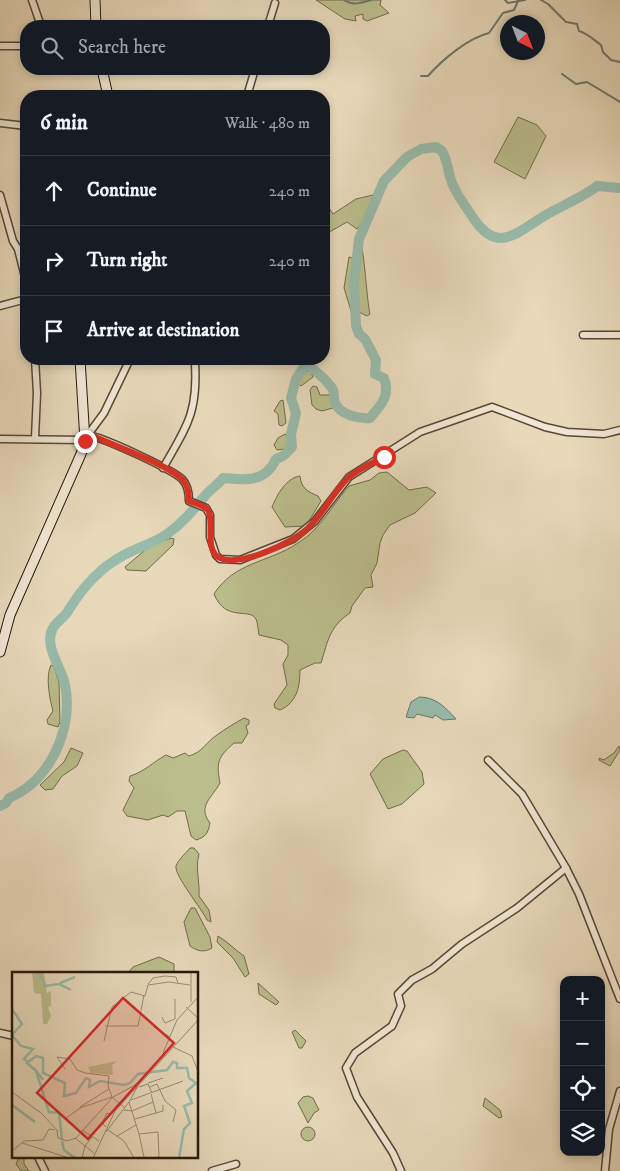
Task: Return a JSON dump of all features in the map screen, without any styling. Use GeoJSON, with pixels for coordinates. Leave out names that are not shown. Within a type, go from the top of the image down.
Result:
{"type":"FeatureCollection","features":[{"type":"Feature","properties":{"kind":"street"},"geometry":{"type":"LineString","coordinates":[[32,0],[39,20]]}},
{"type":"Feature","properties":{"kind":"street"},"geometry":{"type":"LineString","coordinates":[[95,0],[96,20]]}},
{"type":"Feature","properties":{"kind":"street"},"geometry":{"type":"LineString","coordinates":[[270,20],[275,3]]}},
{"type":"Feature","properties":{"kind":"street"},"geometry":{"type":"LineString","coordinates":[[0,46],[20,46]]}},
{"type":"Feature","properties":{"kind":"street"},"geometry":{"type":"LineString","coordinates":[[103,75],[107,90]]}},
{"type":"Feature","properties":{"kind":"street"},"geometry":{"type":"LineString","coordinates":[[248,90],[253,75]]}},
{"type":"Feature","properties":{"kind":"street"},"geometry":{"type":"LineString","coordinates":[[0,123],[20,125]]}},
{"type":"Feature","properties":{"kind":"street"},"geometry":{"type":"LineString","coordinates":[[0,195],[11,234],[20,257]]}},
{"type":"Feature","properties":{"kind":"street"},"geometry":{"type":"LineString","coordinates":[[0,306],[20,301]]}},
{"type":"Feature","properties":{"kind":"street"},"geometry":{"type":"LineString","coordinates":[[583,334],[620,335]]}},
{"type":"Feature","properties":{"kind":"street"},"geometry":{"type":"LineString","coordinates":[[35,365],[36,438]]}},
{"type":"Feature","properties":{"kind":"street"},"geometry":{"type":"LineString","coordinates":[[80,365],[86,438]]}},
{"type":"Feature","properties":{"kind":"street"},"geometry":{"type":"LineString","coordinates":[[0,652],[10,615],[48,526],[76,468],[86,438],[98,424],[113,398],[127,365]]}},
{"type":"Feature","properties":{"kind":"street"},"geometry":{"type":"LineString","coordinates":[[163,468],[190,421],[197,391],[195,365]]}},
{"type":"Feature","properties":{"kind":"street"},"geometry":{"type":"LineString","coordinates":[[0,439],[86,438],[163,468],[182,479],[188,492],[189,501],[206,508],[210,515],[210,538],[216,555],[220,559],[240,560],[293,539],[315,520],[349,477],[420,432],[492,407],[545,428],[567,432],[604,434],[620,430]]}},
{"type":"Feature","properties":{"kind":"street"},"geometry":{"type":"LineString","coordinates":[[488,760],[522,794],[566,868],[579,894],[620,999]]}},
{"type":"Feature","properties":{"kind":"street"},"geometry":{"type":"LineString","coordinates":[[401,1171],[389,1146],[357,1097],[346,1068],[355,1053],[392,1026],[401,1006],[398,994],[412,980],[432,970],[462,944],[517,908],[566,868]]}},
{"type":"Feature","properties":{"kind":"street"},"geometry":{"type":"LineString","coordinates":[[605,1171],[609,1129],[620,1091]]}},
{"type":"Feature","properties":{"kind":"street"},"geometry":{"type":"LineString","coordinates":[[38,1158],[45,1171]]}},
{"type":"Feature","properties":{"kind":"street"},"geometry":{"type":"LineString","coordinates":[[212,1171],[236,1164]]}},
{"type":"Feature","properties":{"kind":"green space"},"geometry":{"type":"Polygon","coordinates":[[[316,0],[381,0],[380,5],[389,13],[367,21],[363,19],[363,14],[355,16],[356,21],[345,19],[316,0]]]}},
{"type":"Feature","properties":{"kind":"green space"},"geometry":{"type":"Polygon","coordinates":[[[518,117],[537,125],[546,136],[525,179],[494,162],[518,117]]]}},
{"type":"Feature","properties":{"kind":"green space"},"geometry":{"type":"Polygon","coordinates":[[[373,195],[365,220],[357,229],[347,222],[330,232],[330,210],[333,214],[356,199],[373,195]]]}},
{"type":"Feature","properties":{"kind":"green space"},"geometry":{"type":"Polygon","coordinates":[[[361,246],[370,314],[367,316],[359,312],[352,314],[344,288],[349,257],[358,260],[361,246]]]}},
{"type":"Feature","properties":{"kind":"green space"},"geometry":{"type":"Polygon","coordinates":[[[310,370],[313,377],[301,386],[298,383],[304,373],[310,370]]]}},
{"type":"Feature","properties":{"kind":"green space"},"geometry":{"type":"Polygon","coordinates":[[[313,386],[317,387],[320,395],[329,395],[333,408],[322,411],[312,405],[310,390],[313,386]]]}},
{"type":"Feature","properties":{"kind":"green space"},"geometry":{"type":"Polygon","coordinates":[[[283,400],[286,423],[282,426],[279,425],[278,414],[274,411],[280,401],[283,400]]]}},
{"type":"Feature","properties":{"kind":"green space"},"geometry":{"type":"Polygon","coordinates":[[[285,434],[289,440],[289,445],[285,449],[277,450],[274,445],[278,438],[285,434]]]}},
{"type":"Feature","properties":{"kind":"green space"},"geometry":{"type":"Polygon","coordinates":[[[387,472],[409,490],[427,487],[436,493],[415,513],[390,525],[383,535],[377,563],[371,575],[373,587],[365,588],[352,606],[350,613],[333,629],[321,663],[315,663],[300,670],[298,689],[290,703],[280,710],[275,708],[274,704],[287,685],[283,664],[288,655],[288,645],[281,640],[259,635],[257,621],[253,616],[237,613],[225,608],[219,603],[214,594],[231,575],[287,550],[306,537],[320,524],[349,486],[370,480],[379,473],[387,472]]]}},
{"type":"Feature","properties":{"kind":"green space"},"geometry":{"type":"Polygon","coordinates":[[[300,476],[303,487],[318,496],[321,501],[306,526],[285,527],[272,507],[279,492],[286,484],[295,477],[300,476]]]}},
{"type":"Feature","properties":{"kind":"green space"},"geometry":{"type":"Polygon","coordinates":[[[171,538],[174,539],[173,545],[146,571],[127,570],[125,567],[150,546],[171,538]]]}},
{"type":"Feature","properties":{"kind":"green space"},"geometry":{"type":"Polygon","coordinates":[[[51,665],[54,667],[59,682],[60,722],[58,727],[48,724],[47,720],[53,711],[48,682],[51,665]]]}},
{"type":"Feature","properties":{"kind":"green space"},"geometry":{"type":"Polygon","coordinates":[[[244,718],[249,720],[249,724],[246,726],[248,733],[242,743],[234,743],[221,756],[218,765],[220,783],[205,807],[206,817],[210,823],[204,836],[196,840],[191,836],[185,811],[177,811],[168,817],[163,815],[148,820],[127,816],[123,810],[134,788],[129,781],[130,776],[166,755],[173,758],[185,753],[189,756],[194,754],[213,738],[244,718]]]}},
{"type":"Feature","properties":{"kind":"green space"},"geometry":{"type":"Polygon","coordinates":[[[619,746],[620,750],[610,766],[599,760],[599,758],[604,760],[614,753],[619,746]]]}},
{"type":"Feature","properties":{"kind":"green space"},"geometry":{"type":"Polygon","coordinates":[[[71,748],[83,753],[77,766],[62,776],[53,789],[45,790],[40,785],[64,762],[71,748]]]}},
{"type":"Feature","properties":{"kind":"green space"},"geometry":{"type":"Polygon","coordinates":[[[403,750],[407,751],[422,772],[424,784],[402,804],[388,809],[370,774],[383,759],[403,750]]]}},
{"type":"Feature","properties":{"kind":"green space"},"geometry":{"type":"Polygon","coordinates":[[[190,848],[194,848],[199,854],[197,865],[199,896],[209,910],[211,922],[207,920],[179,877],[177,870],[177,864],[190,848]]]}},
{"type":"Feature","properties":{"kind":"green space"},"geometry":{"type":"Polygon","coordinates":[[[191,908],[195,908],[210,937],[212,948],[209,950],[201,951],[190,946],[184,922],[191,908]]]}},
{"type":"Feature","properties":{"kind":"green space"},"geometry":{"type":"Polygon","coordinates":[[[218,936],[244,956],[249,974],[245,977],[233,958],[217,942],[218,936]]]}},
{"type":"Feature","properties":{"kind":"green space"},"geometry":{"type":"Polygon","coordinates":[[[159,957],[174,964],[174,972],[129,972],[133,967],[159,957]]]}},
{"type":"Feature","properties":{"kind":"green space"},"geometry":{"type":"Polygon","coordinates":[[[258,983],[279,1002],[276,1005],[259,994],[258,983]]]}},
{"type":"Feature","properties":{"kind":"green space"},"geometry":{"type":"Polygon","coordinates":[[[295,1030],[306,1041],[302,1048],[299,1048],[292,1032],[295,1030]]]}},
{"type":"Feature","properties":{"kind":"green space"},"geometry":{"type":"Polygon","coordinates":[[[303,1097],[313,1098],[319,1110],[314,1113],[308,1123],[298,1103],[303,1097]]]}},
{"type":"Feature","properties":{"kind":"green space"},"geometry":{"type":"Polygon","coordinates":[[[485,1098],[500,1110],[502,1117],[499,1118],[483,1106],[485,1098]]]}},
{"type":"Feature","properties":{"kind":"green space"},"geometry":{"type":"Polygon","coordinates":[[[308,1127],[313,1129],[315,1134],[313,1139],[308,1141],[303,1139],[301,1134],[303,1129],[308,1127]]]}},
{"type":"Feature","properties":{"kind":"green space"},"geometry":{"type":"Polygon","coordinates":[[[19,1158],[24,1158],[24,1164],[29,1171],[21,1171],[16,1164],[19,1158]]]}},
{"type":"Feature","properties":{"kind":"shaded area"},"geometry":{"type":"Polygon","coordinates":[[[419,697],[435,701],[456,719],[443,720],[435,715],[433,718],[417,714],[414,718],[406,717],[411,702],[419,697]]]}},
{"type":"Feature","properties":{"kind":"waterway"},"geometry":{"type":"LineString","coordinates":[[344,0],[354,3],[371,0]]}},
{"type":"Feature","properties":{"kind":"waterway"},"geometry":{"type":"LineString","coordinates":[[505,0],[508,3],[525,0]]}},
{"type":"Feature","properties":{"kind":"waterway"},"geometry":{"type":"LineString","coordinates":[[541,0],[548,4],[566,22],[577,24],[579,31],[601,45],[603,52],[611,60],[620,62]]}},
{"type":"Feature","properties":{"kind":"waterway"},"geometry":{"type":"LineString","coordinates":[[421,76],[428,76],[456,50],[489,33],[503,13],[514,10],[518,1]]}},
{"type":"Feature","properties":{"kind":"waterway"},"geometry":{"type":"LineString","coordinates":[[562,74],[576,84],[587,82],[620,102]]}},
{"type":"Feature","properties":{"kind":"waterway"},"geometry":{"type":"LineString","coordinates":[[307,365],[329,384],[333,390],[335,403],[341,411],[355,417],[370,418],[381,405],[385,395],[386,384],[384,378],[375,374],[376,360],[356,326],[354,282],[359,239],[384,181],[407,157],[421,149],[436,147],[442,151],[452,183],[461,200],[481,228],[489,235],[497,238],[514,234],[597,186],[620,188]]}},
{"type":"Feature","properties":{"kind":"waterway"},"geometry":{"type":"LineString","coordinates":[[0,806],[6,803],[9,798],[24,790],[36,779],[56,751],[62,735],[67,702],[65,685],[50,642],[53,628],[100,571],[117,559],[157,540],[172,530],[187,517],[223,478],[247,479],[260,476],[272,467],[276,459],[283,456],[292,447],[291,434],[296,413],[291,398],[296,379],[305,365]]}},
{"type":"Feature","properties":{"kind":"route"},"geometry":{"type":"LineString","coordinates":[[85,441],[88,435],[93,436],[163,468],[182,479],[188,492],[189,501],[206,508],[210,515],[210,538],[213,550],[220,559],[240,560],[250,558],[293,539],[307,529],[349,477],[384,457]]}}]}
